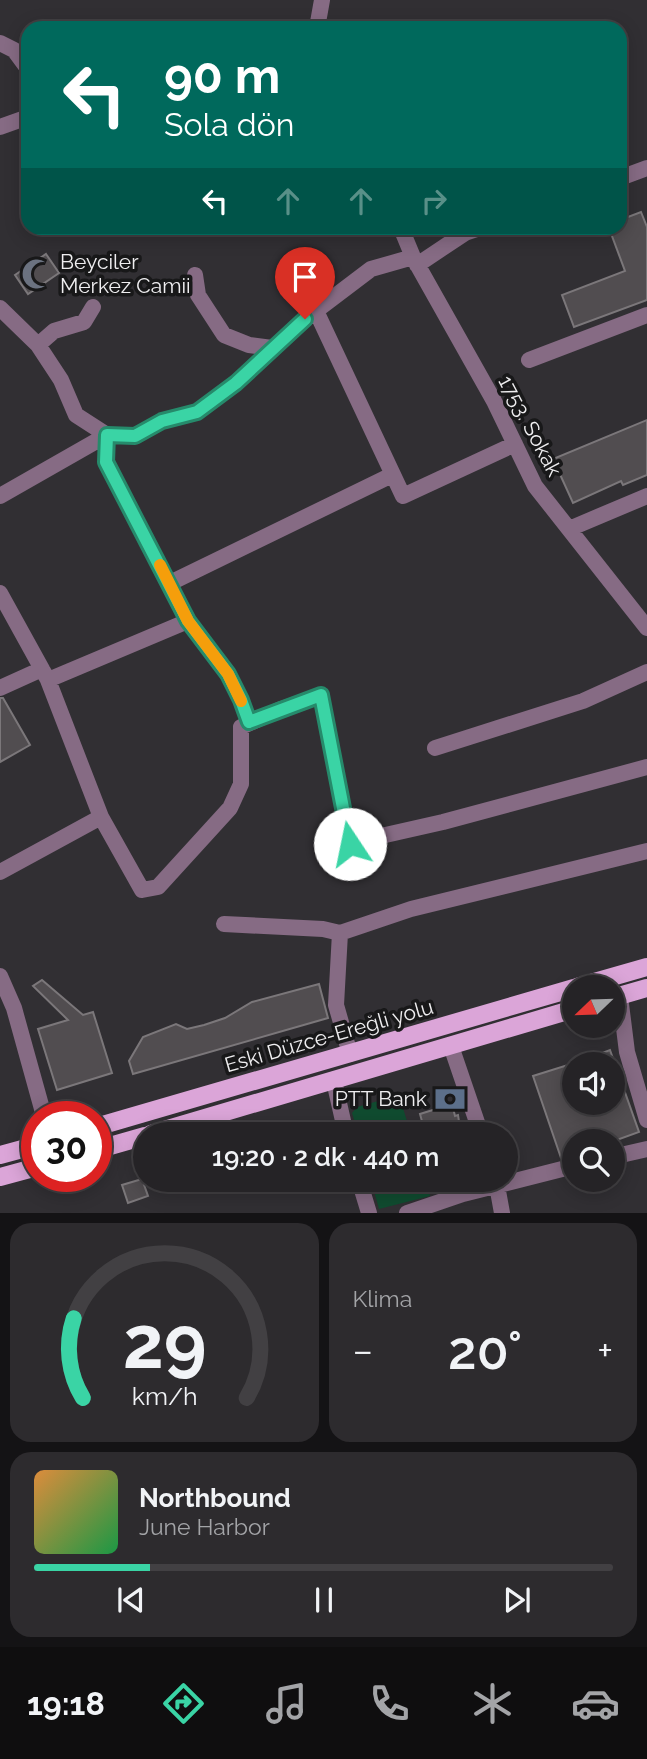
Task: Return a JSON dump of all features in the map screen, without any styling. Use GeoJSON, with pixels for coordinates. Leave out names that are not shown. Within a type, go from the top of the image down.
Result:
{"type":"FeatureCollection","features":[{"type":"Feature","properties":{"kind":"main road","name":"Eski Düzce-Ereğli yolu"},"geometry":{"type":"LineString","coordinates":[[620,975],[647,967]]}},
{"type":"Feature","properties":{"kind":"main road"},"geometry":{"type":"LineString","coordinates":[[625,994],[647,988]]}},
{"type":"Feature","properties":{"kind":"main road","name":"Eski Düzce-Ereğli yolu"},"geometry":{"type":"LineString","coordinates":[[112,1122],[562,992]]}},
{"type":"Feature","properties":{"kind":"main road","name":"Eski Düzce-Ereğli yolu"},"geometry":{"type":"LineString","coordinates":[[192,1122],[562,1013]]}},
{"type":"Feature","properties":{"kind":"main road"},"geometry":{"type":"LineString","coordinates":[[112,1145],[133,1139]]}},
{"type":"Feature","properties":{"kind":"main road"},"geometry":{"type":"LineString","coordinates":[[0,1155],[21,1149]]}},
{"type":"Feature","properties":{"kind":"main road"},"geometry":{"type":"LineString","coordinates":[[0,1178],[21,1172]]}},
{"type":"Feature","properties":{"kind":"street"},"geometry":{"type":"LineString","coordinates":[[318,21],[322,0]]}},
{"type":"Feature","properties":{"kind":"street"},"geometry":{"type":"LineString","coordinates":[[0,43],[14,50],[21,60]]}},
{"type":"Feature","properties":{"kind":"street"},"geometry":{"type":"LineString","coordinates":[[0,127],[21,120]]}},
{"type":"Feature","properties":{"kind":"street"},"geometry":{"type":"LineString","coordinates":[[627,175],[647,168]]}},
{"type":"Feature","properties":{"kind":"street","name":"1753. Sokak"},"geometry":{"type":"LineString","coordinates":[[404,235],[415,261],[494,401],[535,485],[647,628]]}},
{"type":"Feature","properties":{"kind":"street"},"geometry":{"type":"LineString","coordinates":[[0,308],[38,345],[61,380],[76,415],[107,435],[135,436],[162,421],[197,412],[236,383],[316,311],[371,269],[415,261],[461,235]]}},
{"type":"Feature","properties":{"kind":"street"},"geometry":{"type":"LineString","coordinates":[[195,275],[198,295],[223,335],[249,345],[272,348]]}},
{"type":"Feature","properties":{"kind":"street"},"geometry":{"type":"LineString","coordinates":[[38,345],[54,331],[83,322],[93,307]]}},
{"type":"Feature","properties":{"kind":"street"},"geometry":{"type":"LineString","coordinates":[[316,311],[403,496],[515,444]]}},
{"type":"Feature","properties":{"kind":"street"},"geometry":{"type":"LineString","coordinates":[[529,360],[647,315]]}},
{"type":"Feature","properties":{"kind":"street"},"geometry":{"type":"LineString","coordinates":[[0,496],[107,435]]}},
{"type":"Feature","properties":{"kind":"street"},"geometry":{"type":"LineString","coordinates":[[107,435],[106,462],[188,621],[228,674],[249,722]]}},
{"type":"Feature","properties":{"kind":"street"},"geometry":{"type":"LineString","coordinates":[[170,583],[393,475]]}},
{"type":"Feature","properties":{"kind":"street"},"geometry":{"type":"LineString","coordinates":[[569,529],[647,496]]}},
{"type":"Feature","properties":{"kind":"street"},"geometry":{"type":"LineString","coordinates":[[0,593],[45,674],[101,817],[142,890],[158,887],[230,808],[241,784],[241,727],[321,695],[350,844],[647,767]]}},
{"type":"Feature","properties":{"kind":"street"},"geometry":{"type":"LineString","coordinates":[[0,688],[188,621]]}},
{"type":"Feature","properties":{"kind":"street"},"geometry":{"type":"LineString","coordinates":[[435,748],[583,701],[647,671]]}},
{"type":"Feature","properties":{"kind":"street"},"geometry":{"type":"LineString","coordinates":[[0,872],[101,817]]}},
{"type":"Feature","properties":{"kind":"street"},"geometry":{"type":"LineString","coordinates":[[224,924],[323,929],[340,933],[411,909],[647,851]]}},
{"type":"Feature","properties":{"kind":"street"},"geometry":{"type":"LineString","coordinates":[[340,933],[336,1005],[350,1054]]}},
{"type":"Feature","properties":{"kind":"street"},"geometry":{"type":"LineString","coordinates":[[0,976],[14,1008],[40,1101]]}},
{"type":"Feature","properties":{"kind":"street"},"geometry":{"type":"LineString","coordinates":[[624,1038],[647,1120]]}},
{"type":"Feature","properties":{"kind":"street"},"geometry":{"type":"LineString","coordinates":[[451,1045],[477,1122]]}},
{"type":"Feature","properties":{"kind":"street"},"geometry":{"type":"LineString","coordinates":[[334,1081],[343,1122]]}},
{"type":"Feature","properties":{"kind":"street"},"geometry":{"type":"LineString","coordinates":[[625,1154],[647,1149]]}},
{"type":"Feature","properties":{"kind":"street"},"geometry":{"type":"LineString","coordinates":[[518,1178],[562,1169]]}},
{"type":"Feature","properties":{"kind":"street"},"geometry":{"type":"LineString","coordinates":[[363,1192],[369,1213]]}},
{"type":"Feature","properties":{"kind":"street"},"geometry":{"type":"LineString","coordinates":[[407,1213],[472,1192]]}},
{"type":"Feature","properties":{"kind":"street"},"geometry":{"type":"LineString","coordinates":[[498,1192],[502,1213]]}},
{"type":"Feature","properties":{"kind":"green space"},"geometry":{"type":"Polygon","coordinates":[[[399,1095],[407,1122],[355,1122],[352,1113],[357,1107],[399,1095]]]}},
{"type":"Feature","properties":{"kind":"green space"},"geometry":{"type":"Polygon","coordinates":[[[374,1192],[429,1192],[430,1196],[379,1209],[374,1192]]]}},
{"type":"Feature","properties":{"kind":"building"},"geometry":{"type":"Polygon","coordinates":[[[641,212],[647,227],[647,300],[574,327],[562,295],[625,271],[612,235],[627,235],[627,217],[641,212]]]}},
{"type":"Feature","properties":{"kind":"building","name":"Beyciler Merkez Camii"},"geometry":{"type":"Polygon","coordinates":[[[46,254],[59,273],[28,294],[15,275],[46,254]]]}},
{"type":"Feature","properties":{"kind":"building"},"geometry":{"type":"Polygon","coordinates":[[[647,420],[647,475],[623,485],[621,481],[573,503],[553,459],[647,420]]]}},
{"type":"Feature","properties":{"kind":"building"},"geometry":{"type":"Polygon","coordinates":[[[0,698],[3,698],[30,745],[0,762],[0,698]]]}},
{"type":"Feature","properties":{"kind":"building"},"geometry":{"type":"Polygon","coordinates":[[[42,980],[83,1015],[93,1012],[112,1073],[57,1090],[38,1029],[68,1020],[33,986],[42,980]]]}},
{"type":"Feature","properties":{"kind":"building"},"geometry":{"type":"Polygon","coordinates":[[[319,984],[328,1018],[133,1074],[129,1061],[143,1037],[176,1024],[187,1029],[204,1025],[225,1018],[252,1002],[319,984]]]}},
{"type":"Feature","properties":{"kind":"building"},"geometry":{"type":"Polygon","coordinates":[[[562,1067],[562,1115],[625,1115],[625,1092],[639,1132],[625,1137],[625,1129],[562,1129],[561,1158],[533,1076],[562,1067]]]}},
{"type":"Feature","properties":{"kind":"building"},"geometry":{"type":"Polygon","coordinates":[[[452,1104],[459,1122],[422,1122],[420,1114],[452,1104]]]}},
{"type":"Feature","properties":{"kind":"building"},"geometry":{"type":"Polygon","coordinates":[[[133,1182],[133,1192],[147,1192],[148,1196],[128,1203],[122,1185],[133,1182]]]}},
{"type":"Feature","properties":{"kind":"slow traffic"},"geometry":{"type":"LineString","coordinates":[[160,565],[188,621],[228,674],[241,701]]}},
{"type":"Feature","properties":{"kind":"place","name":"Beyciler Merkez Camii"},"geometry":{"type":"Point","coordinates":[37,274]}},
{"type":"Feature","properties":{"kind":"place","name":"PTT Bank"},"geometry":{"type":"Point","coordinates":[450,1099]}},
{"type":"Feature","properties":{"kind":"route"},"geometry":{"type":"LineString","coordinates":[[305,319],[236,383],[197,412],[162,421],[135,436],[107,435],[106,462],[188,621],[228,674],[249,722],[321,695],[350,844]]}}]}
